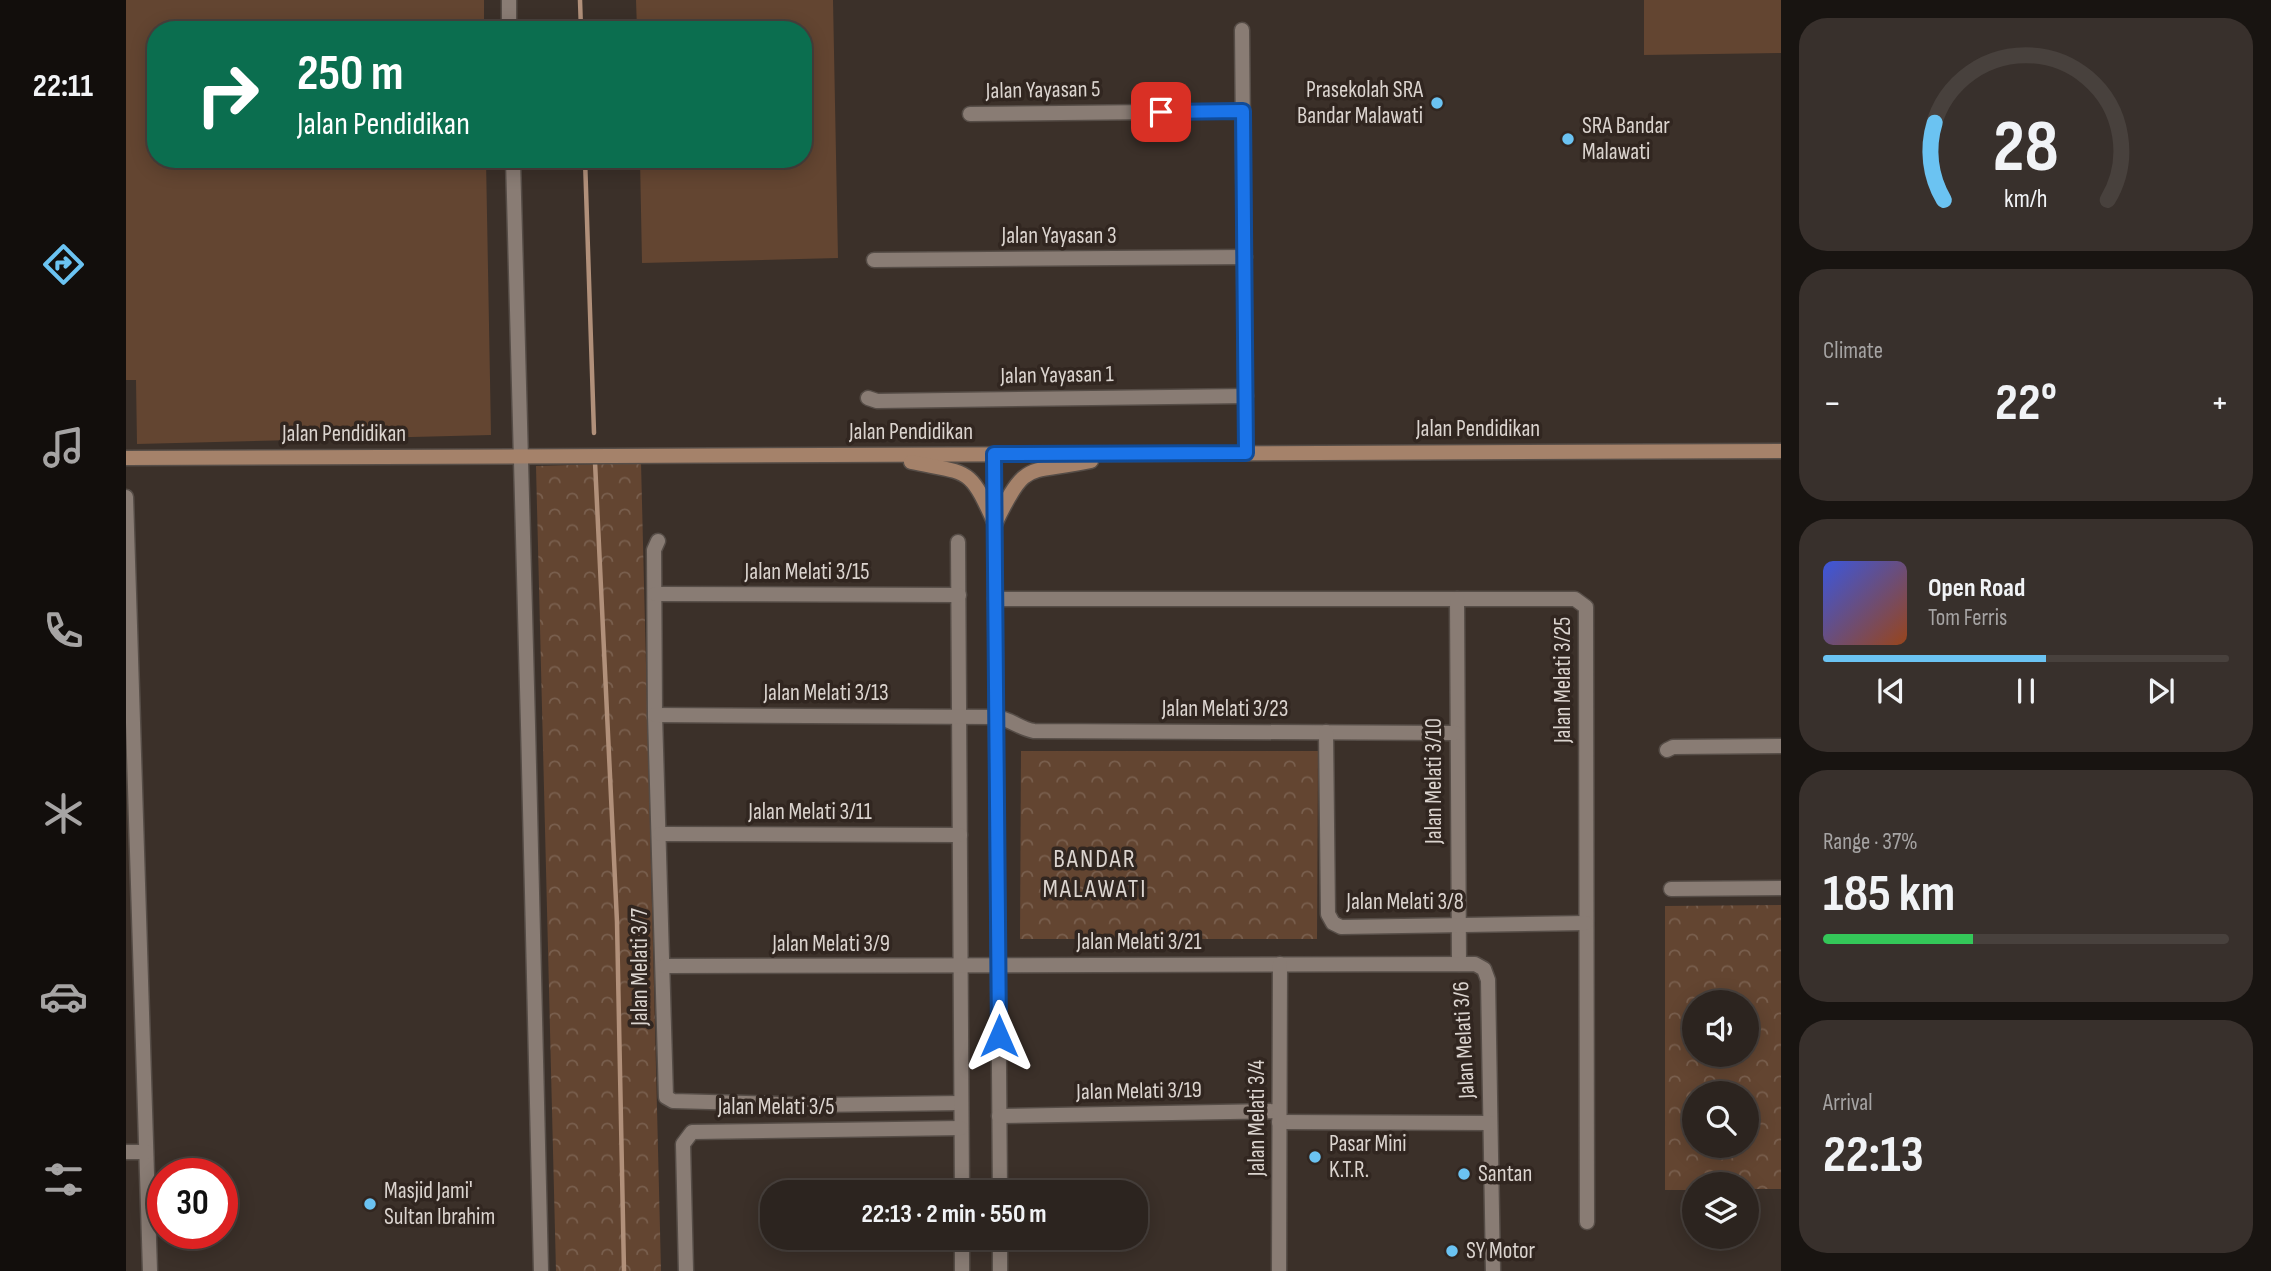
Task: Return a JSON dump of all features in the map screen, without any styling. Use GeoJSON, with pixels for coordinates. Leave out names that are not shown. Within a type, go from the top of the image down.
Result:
{"type":"FeatureCollection","features":[{"type":"Feature","properties":{"kind":"street"},"geometry":{"type":"LineString","coordinates":[[509,0],[509,21]]}},
{"type":"Feature","properties":{"kind":"street"},"geometry":{"type":"LineString","coordinates":[[1242,30],[1246,453]]}},
{"type":"Feature","properties":{"kind":"street","name":"Jalan Yayasan 5"},"geometry":{"type":"LineString","coordinates":[[970,114],[1243,111]]}},
{"type":"Feature","properties":{"kind":"street"},"geometry":{"type":"LineString","coordinates":[[513,168],[530,700],[532,955],[541,1271]]}},
{"type":"Feature","properties":{"kind":"street","name":"Jalan Yayasan 3"},"geometry":{"type":"LineString","coordinates":[[874,260],[1245,257]]}},
{"type":"Feature","properties":{"kind":"street","name":"Jalan Yayasan 1"},"geometry":{"type":"LineString","coordinates":[[869,398],[877,401],[1246,396]]}},
{"type":"Feature","properties":{"kind":"street","name":"Jalan Pendidikan"},"geometry":{"type":"LineString","coordinates":[[126,458],[1781,451]]}},
{"type":"Feature","properties":{"kind":"street"},"geometry":{"type":"LineString","coordinates":[[995,524],[1012,491],[1028,473],[1038,467],[1127,453]]}},
{"type":"Feature","properties":{"kind":"street"},"geometry":{"type":"LineString","coordinates":[[994,454],[1000,1180]]}},
{"type":"Feature","properties":{"kind":"street"},"geometry":{"type":"LineString","coordinates":[[876,455],[953,468],[966,475],[983,497],[995,524]]}},
{"type":"Feature","properties":{"kind":"street"},"geometry":{"type":"LineString","coordinates":[[126,497],[150,1271]]}},
{"type":"Feature","properties":{"kind":"street","name":"Jalan Melati 3/7"},"geometry":{"type":"LineString","coordinates":[[658,541],[654,550],[655,715],[664,967],[664,1093],[669,1100],[814,1105],[961,1103]]}},
{"type":"Feature","properties":{"kind":"street"},"geometry":{"type":"LineString","coordinates":[[958,542],[961,1180]]}},
{"type":"Feature","properties":{"kind":"street","name":"Jalan Melati 3/15"},"geometry":{"type":"LineString","coordinates":[[655,594],[958,595]]}},
{"type":"Feature","properties":{"kind":"street","name":"Jalan Melati 3/25"},"geometry":{"type":"LineString","coordinates":[[995,599],[1575,599],[1586,607],[1587,1222]]}},
{"type":"Feature","properties":{"kind":"street","name":"Jalan Melati 3/10"},"geometry":{"type":"LineString","coordinates":[[1457,599],[1456,733],[1460,964]]}},
{"type":"Feature","properties":{"kind":"street","name":"Jalan Melati 3/13"},"geometry":{"type":"LineString","coordinates":[[655,715],[996,717]]}},
{"type":"Feature","properties":{"kind":"street","name":"Jalan Melati 3/23"},"geometry":{"type":"LineString","coordinates":[[996,717],[1009,719],[1019,727],[1034,731],[1456,733]]}},
{"type":"Feature","properties":{"kind":"street","name":"Jalan Melati 3/8"},"geometry":{"type":"LineString","coordinates":[[1326,732],[1328,914],[1333,923],[1341,927],[1586,923]]}},
{"type":"Feature","properties":{"kind":"street"},"geometry":{"type":"LineString","coordinates":[[1667,750],[1673,747],[1781,746]]}},
{"type":"Feature","properties":{"kind":"street","name":"Jalan Melati 3/11"},"geometry":{"type":"LineString","coordinates":[[660,834],[960,835]]}},
{"type":"Feature","properties":{"kind":"street"},"geometry":{"type":"LineString","coordinates":[[1671,889],[1781,888]]}},
{"type":"Feature","properties":{"kind":"street","name":"Jalan Melati 3/21"},"geometry":{"type":"LineString","coordinates":[[998,965],[1280,964]]}},
{"type":"Feature","properties":{"kind":"street","name":"Jalan Melati 3/6"},"geometry":{"type":"LineString","coordinates":[[1280,964],[1475,964],[1484,969],[1488,980],[1493,1271]]}},
{"type":"Feature","properties":{"kind":"street","name":"Jalan Melati 3/4"},"geometry":{"type":"LineString","coordinates":[[1279,1271],[1280,964]]}},
{"type":"Feature","properties":{"kind":"street","name":"Jalan Melati 3/9"},"geometry":{"type":"LineString","coordinates":[[664,967],[998,965]]}},
{"type":"Feature","properties":{"kind":"street","name":"Jalan Melati 3/19"},"geometry":{"type":"LineString","coordinates":[[999,1116],[1279,1116],[1490,1123]]}},
{"type":"Feature","properties":{"kind":"street","name":"Jalan Melati 3/5"},"geometry":{"type":"LineString","coordinates":[[686,1271],[683,1144],[692,1132],[961,1128]]}},
{"type":"Feature","properties":{"kind":"street"},"geometry":{"type":"LineString","coordinates":[[126,1152],[146,1152]]}},
{"type":"Feature","properties":{"kind":"street"},"geometry":{"type":"LineString","coordinates":[[962,1250],[962,1271]]}},
{"type":"Feature","properties":{"kind":"street"},"geometry":{"type":"LineString","coordinates":[[1000,1250],[1000,1271]]}},
{"type":"Feature","properties":{"kind":"green space"},"geometry":{"type":"Polygon","coordinates":[[[126,0],[484,0],[484,21],[147,21],[147,168],[486,168],[491,435],[137,444],[136,380],[126,380],[126,0]]]}},
{"type":"Feature","properties":{"kind":"green space"},"geometry":{"type":"Polygon","coordinates":[[[636,0],[833,0],[838,258],[642,263],[640,168],[812,168],[812,21],[637,21],[636,0]]]}},
{"type":"Feature","properties":{"kind":"green space"},"geometry":{"type":"Polygon","coordinates":[[[1644,0],[1781,0],[1781,53],[1644,55],[1644,0]]]}},
{"type":"Feature","properties":{"kind":"green space"},"geometry":{"type":"Polygon","coordinates":[[[641,463],[661,1271],[556,1271],[536,466],[641,463]]]}},
{"type":"Feature","properties":{"kind":"green space"},"geometry":{"type":"Polygon","coordinates":[[[1021,751],[1318,751],[1317,939],[1020,939],[1021,751]]]}},
{"type":"Feature","properties":{"kind":"green space"},"geometry":{"type":"Polygon","coordinates":[[[1781,905],[1781,1189],[1759,1189],[1759,1172],[1682,1172],[1682,1190],[1665,1190],[1665,906],[1781,905]]]}},
{"type":"Feature","properties":{"kind":"waterway"},"geometry":{"type":"LineString","coordinates":[[580,0],[581,21]]}},
{"type":"Feature","properties":{"kind":"waterway"},"geometry":{"type":"LineString","coordinates":[[585,168],[594,433]]}},
{"type":"Feature","properties":{"kind":"waterway"},"geometry":{"type":"LineString","coordinates":[[595,462],[617,922],[624,1271]]}},
{"type":"Feature","properties":{"kind":"place","name":"Prasekolah SRA Bandar Malawati"},"geometry":{"type":"Point","coordinates":[1437,103]}},
{"type":"Feature","properties":{"kind":"place","name":"SRA Bandar Malawati"},"geometry":{"type":"Point","coordinates":[1568,139]}},
{"type":"Feature","properties":{"kind":"place","name":"Pasar Mini K.T.R."},"geometry":{"type":"Point","coordinates":[1315,1157]}},
{"type":"Feature","properties":{"kind":"place","name":"Santan"},"geometry":{"type":"Point","coordinates":[1464,1174]}},
{"type":"Feature","properties":{"kind":"place","name":"Masjid Jami' Sultan Ibrahim"},"geometry":{"type":"Point","coordinates":[370,1204]}},
{"type":"Feature","properties":{"kind":"place","name":"SY Motor"},"geometry":{"type":"Point","coordinates":[1452,1251]}},
{"type":"Feature","properties":{"kind":"district","name":"BANDAR MALAWATI"},"geometry":{"type":"Point","coordinates":[1095,874]}},
{"type":"Feature","properties":{"kind":"route"},"geometry":{"type":"LineString","coordinates":[[999,1036],[994,454],[1246,453],[1243,111],[1161,112]]}}]}
